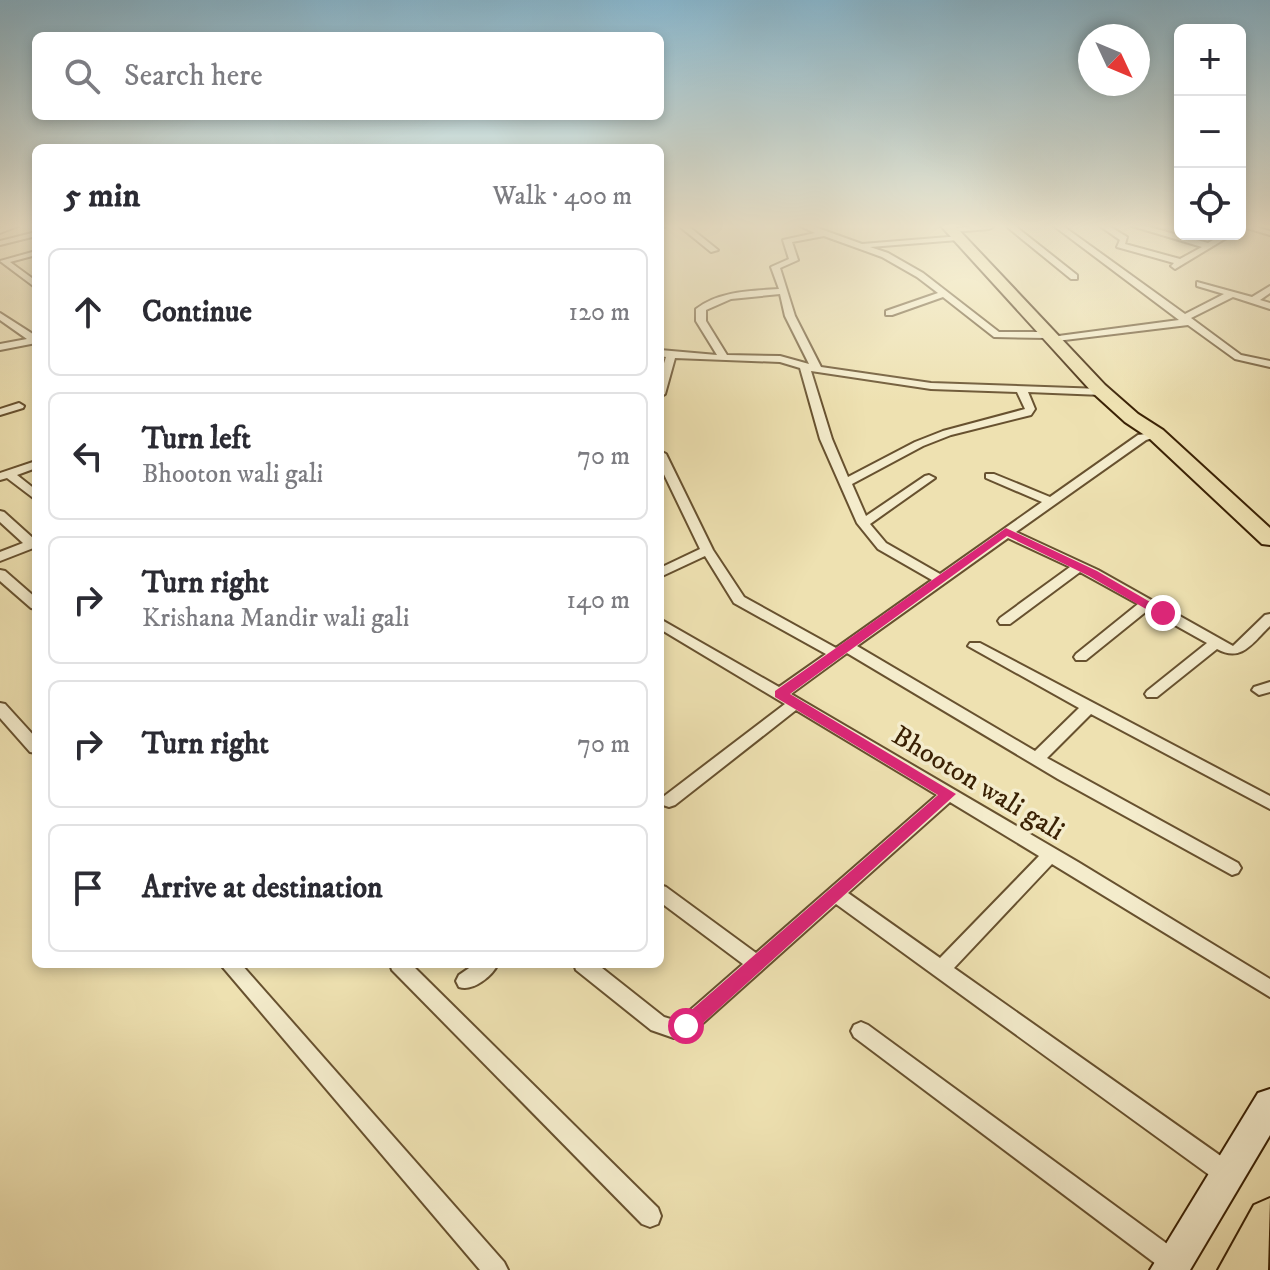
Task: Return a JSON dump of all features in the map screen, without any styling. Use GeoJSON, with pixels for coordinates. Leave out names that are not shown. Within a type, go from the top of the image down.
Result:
{"type":"FeatureCollection","features":[{"type":"Feature","properties":{"kind":"highway"},"geometry":{"type":"LineString","coordinates":[[1242,1270],[1270,1221]]}},
{"type":"Feature","properties":{"kind":"main road"},"geometry":{"type":"LineString","coordinates":[[1002,285],[1102,392],[1270,539]]}},
{"type":"Feature","properties":{"kind":"main road"},"geometry":{"type":"LineString","coordinates":[[1146,433],[1270,560]]}},
{"type":"Feature","properties":{"kind":"street"},"geometry":{"type":"LineString","coordinates":[[782,285],[790,316],[811,367],[826,439],[863,523],[882,546],[940,579]]}},
{"type":"Feature","properties":{"kind":"street"},"geometry":{"type":"LineString","coordinates":[[932,285],[1000,336],[1049,337],[1185,321],[1232,294]]}},
{"type":"Feature","properties":{"kind":"street"},"geometry":{"type":"LineString","coordinates":[[1137,285],[1243,360],[1270,364]]}},
{"type":"Feature","properties":{"kind":"street"},"geometry":{"type":"LineString","coordinates":[[1204,285],[1270,306]]}},
{"type":"Feature","properties":{"kind":"street"},"geometry":{"type":"LineString","coordinates":[[1253,301],[1270,289]]}},
{"type":"Feature","properties":{"kind":"street"},"geometry":{"type":"LineString","coordinates":[[723,357],[701,321],[701,309],[709,303],[736,295],[784,291]]}},
{"type":"Feature","properties":{"kind":"street"},"geometry":{"type":"LineString","coordinates":[[889,313],[943,294]]}},
{"type":"Feature","properties":{"kind":"street"},"geometry":{"type":"LineString","coordinates":[[0,316],[32,337]]}},
{"type":"Feature","properties":{"kind":"street"},"geometry":{"type":"LineString","coordinates":[[0,347],[32,341]]}},
{"type":"Feature","properties":{"kind":"street"},"geometry":{"type":"LineString","coordinates":[[665,354],[780,359],[811,367],[931,386],[1102,392]]}},
{"type":"Feature","properties":{"kind":"street"},"geometry":{"type":"LineString","coordinates":[[847,482],[919,444],[947,433],[1027,413],[1030,409],[1022,391]]}},
{"type":"Feature","properties":{"kind":"street"},"geometry":{"type":"LineString","coordinates":[[0,412],[19,406]]}},
{"type":"Feature","properties":{"kind":"street"},"geometry":{"type":"LineString","coordinates":[[780,694],[1146,433]]}},
{"type":"Feature","properties":{"kind":"street"},"geometry":{"type":"LineString","coordinates":[[664,462],[707,550],[739,600],[841,650],[1232,868]]}},
{"type":"Feature","properties":{"kind":"street"},"geometry":{"type":"LineString","coordinates":[[4,476],[32,466]]}},
{"type":"Feature","properties":{"kind":"street"},"geometry":{"type":"LineString","coordinates":[[4,476],[32,494]]}},
{"type":"Feature","properties":{"kind":"street"},"geometry":{"type":"LineString","coordinates":[[990,476],[1049,501]]}},
{"type":"Feature","properties":{"kind":"street"},"geometry":{"type":"LineString","coordinates":[[863,523],[929,478]]}},
{"type":"Feature","properties":{"kind":"street"},"geometry":{"type":"LineString","coordinates":[[0,515],[32,541]]}},
{"type":"Feature","properties":{"kind":"street"},"geometry":{"type":"LineString","coordinates":[[1006,532],[1079,566],[1235,651],[1270,618]]}},
{"type":"Feature","properties":{"kind":"street"},"geometry":{"type":"LineString","coordinates":[[0,557],[32,544]]}},
{"type":"Feature","properties":{"kind":"street"},"geometry":{"type":"LineString","coordinates":[[664,571],[707,550]]}},
{"type":"Feature","properties":{"kind":"street"},"geometry":{"type":"LineString","coordinates":[[1005,621],[1079,566]]}},
{"type":"Feature","properties":{"kind":"street"},"geometry":{"type":"LineString","coordinates":[[0,574],[32,602]]}},
{"type":"Feature","properties":{"kind":"street"},"geometry":{"type":"LineString","coordinates":[[1081,657],[1147,604]]}},
{"type":"Feature","properties":{"kind":"street","name":"Bhooton wali gali"},"geometry":{"type":"LineString","coordinates":[[664,625],[1270,989]]}},
{"type":"Feature","properties":{"kind":"street"},"geometry":{"type":"LineString","coordinates":[[1152,694],[1216,643]]}},
{"type":"Feature","properties":{"kind":"street"},"geometry":{"type":"LineString","coordinates":[[975,646],[1270,803]]}},
{"type":"Feature","properties":{"kind":"street"},"geometry":{"type":"LineString","coordinates":[[669,801],[796,703]]}},
{"type":"Feature","properties":{"kind":"street"},"geometry":{"type":"LineString","coordinates":[[1036,759],[1089,707]]}},
{"type":"Feature","properties":{"kind":"street"},"geometry":{"type":"LineString","coordinates":[[0,708],[32,744]]}},
{"type":"Feature","properties":{"kind":"street"},"geometry":{"type":"LineString","coordinates":[[588,968],[658,1024],[674,1029],[686,1026],[949,794]]}},
{"type":"Feature","properties":{"kind":"street"},"geometry":{"type":"LineString","coordinates":[[941,969],[1050,855]]}},
{"type":"Feature","properties":{"kind":"street"},"geometry":{"type":"LineString","coordinates":[[836,894],[1227,1174]]}},
{"type":"Feature","properties":{"kind":"street"},"geometry":{"type":"LineString","coordinates":[[664,895],[757,964]]}},
{"type":"Feature","properties":{"kind":"street"},"geometry":{"type":"LineString","coordinates":[[232,968],[496,1270]]}},
{"type":"Feature","properties":{"kind":"street"},"geometry":{"type":"LineString","coordinates":[[403,968],[650,1216]]}},
{"type":"Feature","properties":{"kind":"street"},"geometry":{"type":"LineString","coordinates":[[466,981],[484,968]]}},
{"type":"Feature","properties":{"kind":"street"},"geometry":{"type":"LineString","coordinates":[[861,1031],[1171,1266],[1270,1104]]}},
{"type":"Feature","properties":{"kind":"route"},"geometry":{"type":"LineString","coordinates":[[686,1026],[949,794],[780,694],[1006,532],[1093,573],[1163,613]]}}]}
